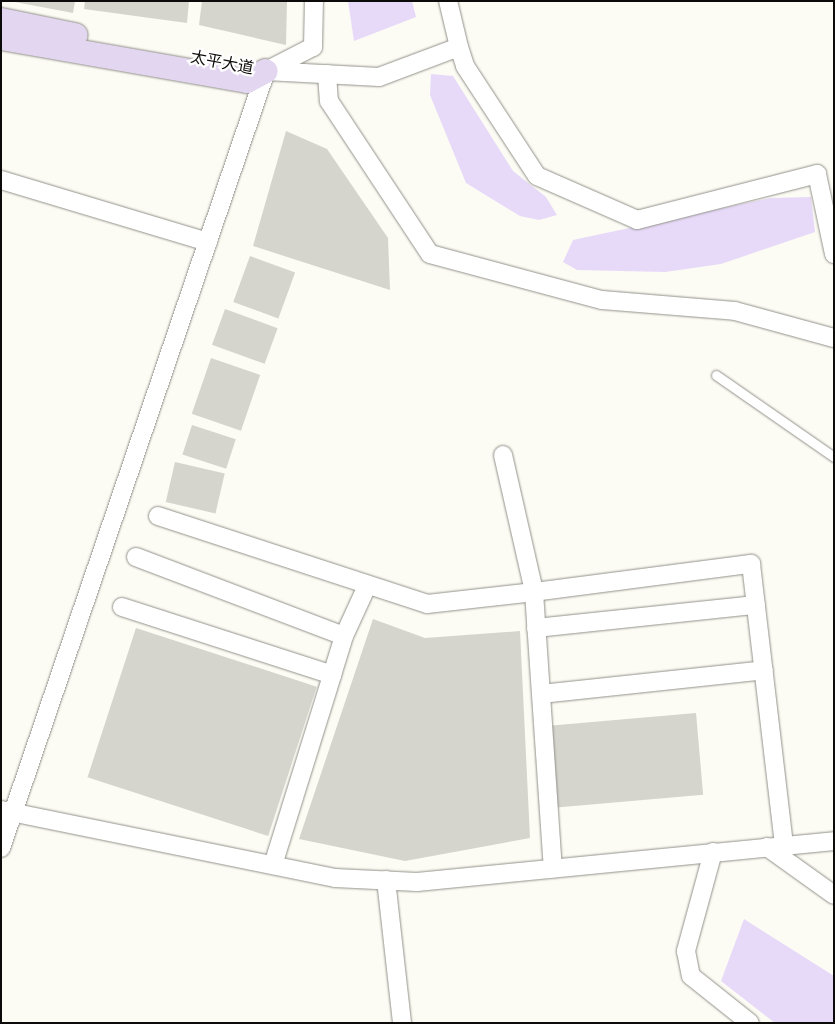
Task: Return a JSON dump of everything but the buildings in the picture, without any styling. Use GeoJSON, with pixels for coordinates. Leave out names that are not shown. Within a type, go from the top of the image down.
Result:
{"type":"FeatureCollection","features":[{"type":"Feature","properties":{"kind":"street"},"geometry":{"type":"LineString","coordinates":[[1,848],[7,811],[208,242],[266,71],[313,47],[314,1]]}},
{"type":"Feature","properties":{"kind":"street"},"geometry":{"type":"LineString","coordinates":[[448,1],[465,66],[537,176],[637,220],[817,174],[834,254]]}},
{"type":"Feature","properties":{"kind":"street","name":"太平大道"},"geometry":{"type":"LineString","coordinates":[[1,20],[266,71]]}},
{"type":"Feature","properties":{"kind":"street","name":"太平大道"},"geometry":{"type":"LineString","coordinates":[[1,38],[247,81],[266,71]]}},
{"type":"Feature","properties":{"kind":"street"},"geometry":{"type":"LineString","coordinates":[[266,71],[379,77],[459,47]]}},
{"type":"Feature","properties":{"kind":"street"},"geometry":{"type":"LineString","coordinates":[[327,74],[329,101],[430,254],[602,300],[735,311],[834,338]]}},
{"type":"Feature","properties":{"kind":"street"},"geometry":{"type":"LineString","coordinates":[[1,180],[208,242]]}},
{"type":"Feature","properties":{"kind":"street"},"geometry":{"type":"LineString","coordinates":[[503,455],[534,592],[553,868]]}},
{"type":"Feature","properties":{"kind":"street"},"geometry":{"type":"LineString","coordinates":[[158,516],[426,604],[751,564],[764,670],[775,846],[834,895]]}},
{"type":"Feature","properties":{"kind":"street"},"geometry":{"type":"LineString","coordinates":[[136,557],[344,636]]}},
{"type":"Feature","properties":{"kind":"street"},"geometry":{"type":"LineString","coordinates":[[273,865],[344,636],[367,586]]}},
{"type":"Feature","properties":{"kind":"street"},"geometry":{"type":"LineString","coordinates":[[536,628],[756,605]]}},
{"type":"Feature","properties":{"kind":"street"},"geometry":{"type":"LineString","coordinates":[[122,607],[332,675]]}},
{"type":"Feature","properties":{"kind":"street"},"geometry":{"type":"LineString","coordinates":[[541,694],[764,670]]}},
{"type":"Feature","properties":{"kind":"street"},"geometry":{"type":"LineString","coordinates":[[7,811],[335,878],[417,882],[834,841]]}},
{"type":"Feature","properties":{"kind":"street"},"geometry":{"type":"LineString","coordinates":[[713,852],[686,951],[691,976],[750,1023]]}},
{"type":"Feature","properties":{"kind":"street"},"geometry":{"type":"LineString","coordinates":[[386,880],[402,1023]]}},
{"type":"Feature","properties":{"kind":"lane"},"geometry":{"type":"LineString","coordinates":[[716,374],[834,457]]}},
{"type":"Feature","properties":{"kind":"shaded area"},"geometry":{"type":"Polygon","coordinates":[[[348,1],[412,1],[416,17],[354,41],[348,1]]]}},
{"type":"Feature","properties":{"kind":"shaded area"},"geometry":{"type":"Polygon","coordinates":[[[431,74],[453,76],[513,171],[546,197],[557,215],[539,220],[520,216],[466,183],[430,95],[431,74]]]}},
{"type":"Feature","properties":{"kind":"shaded area"},"geometry":{"type":"Polygon","coordinates":[[[811,197],[815,232],[721,264],[665,272],[577,270],[563,262],[573,240],[770,198],[811,197]]]}},
{"type":"Feature","properties":{"kind":"shaded area"},"geometry":{"type":"Polygon","coordinates":[[[744,919],[834,976],[834,1023],[775,1023],[721,981],[744,919]]]}}]}
